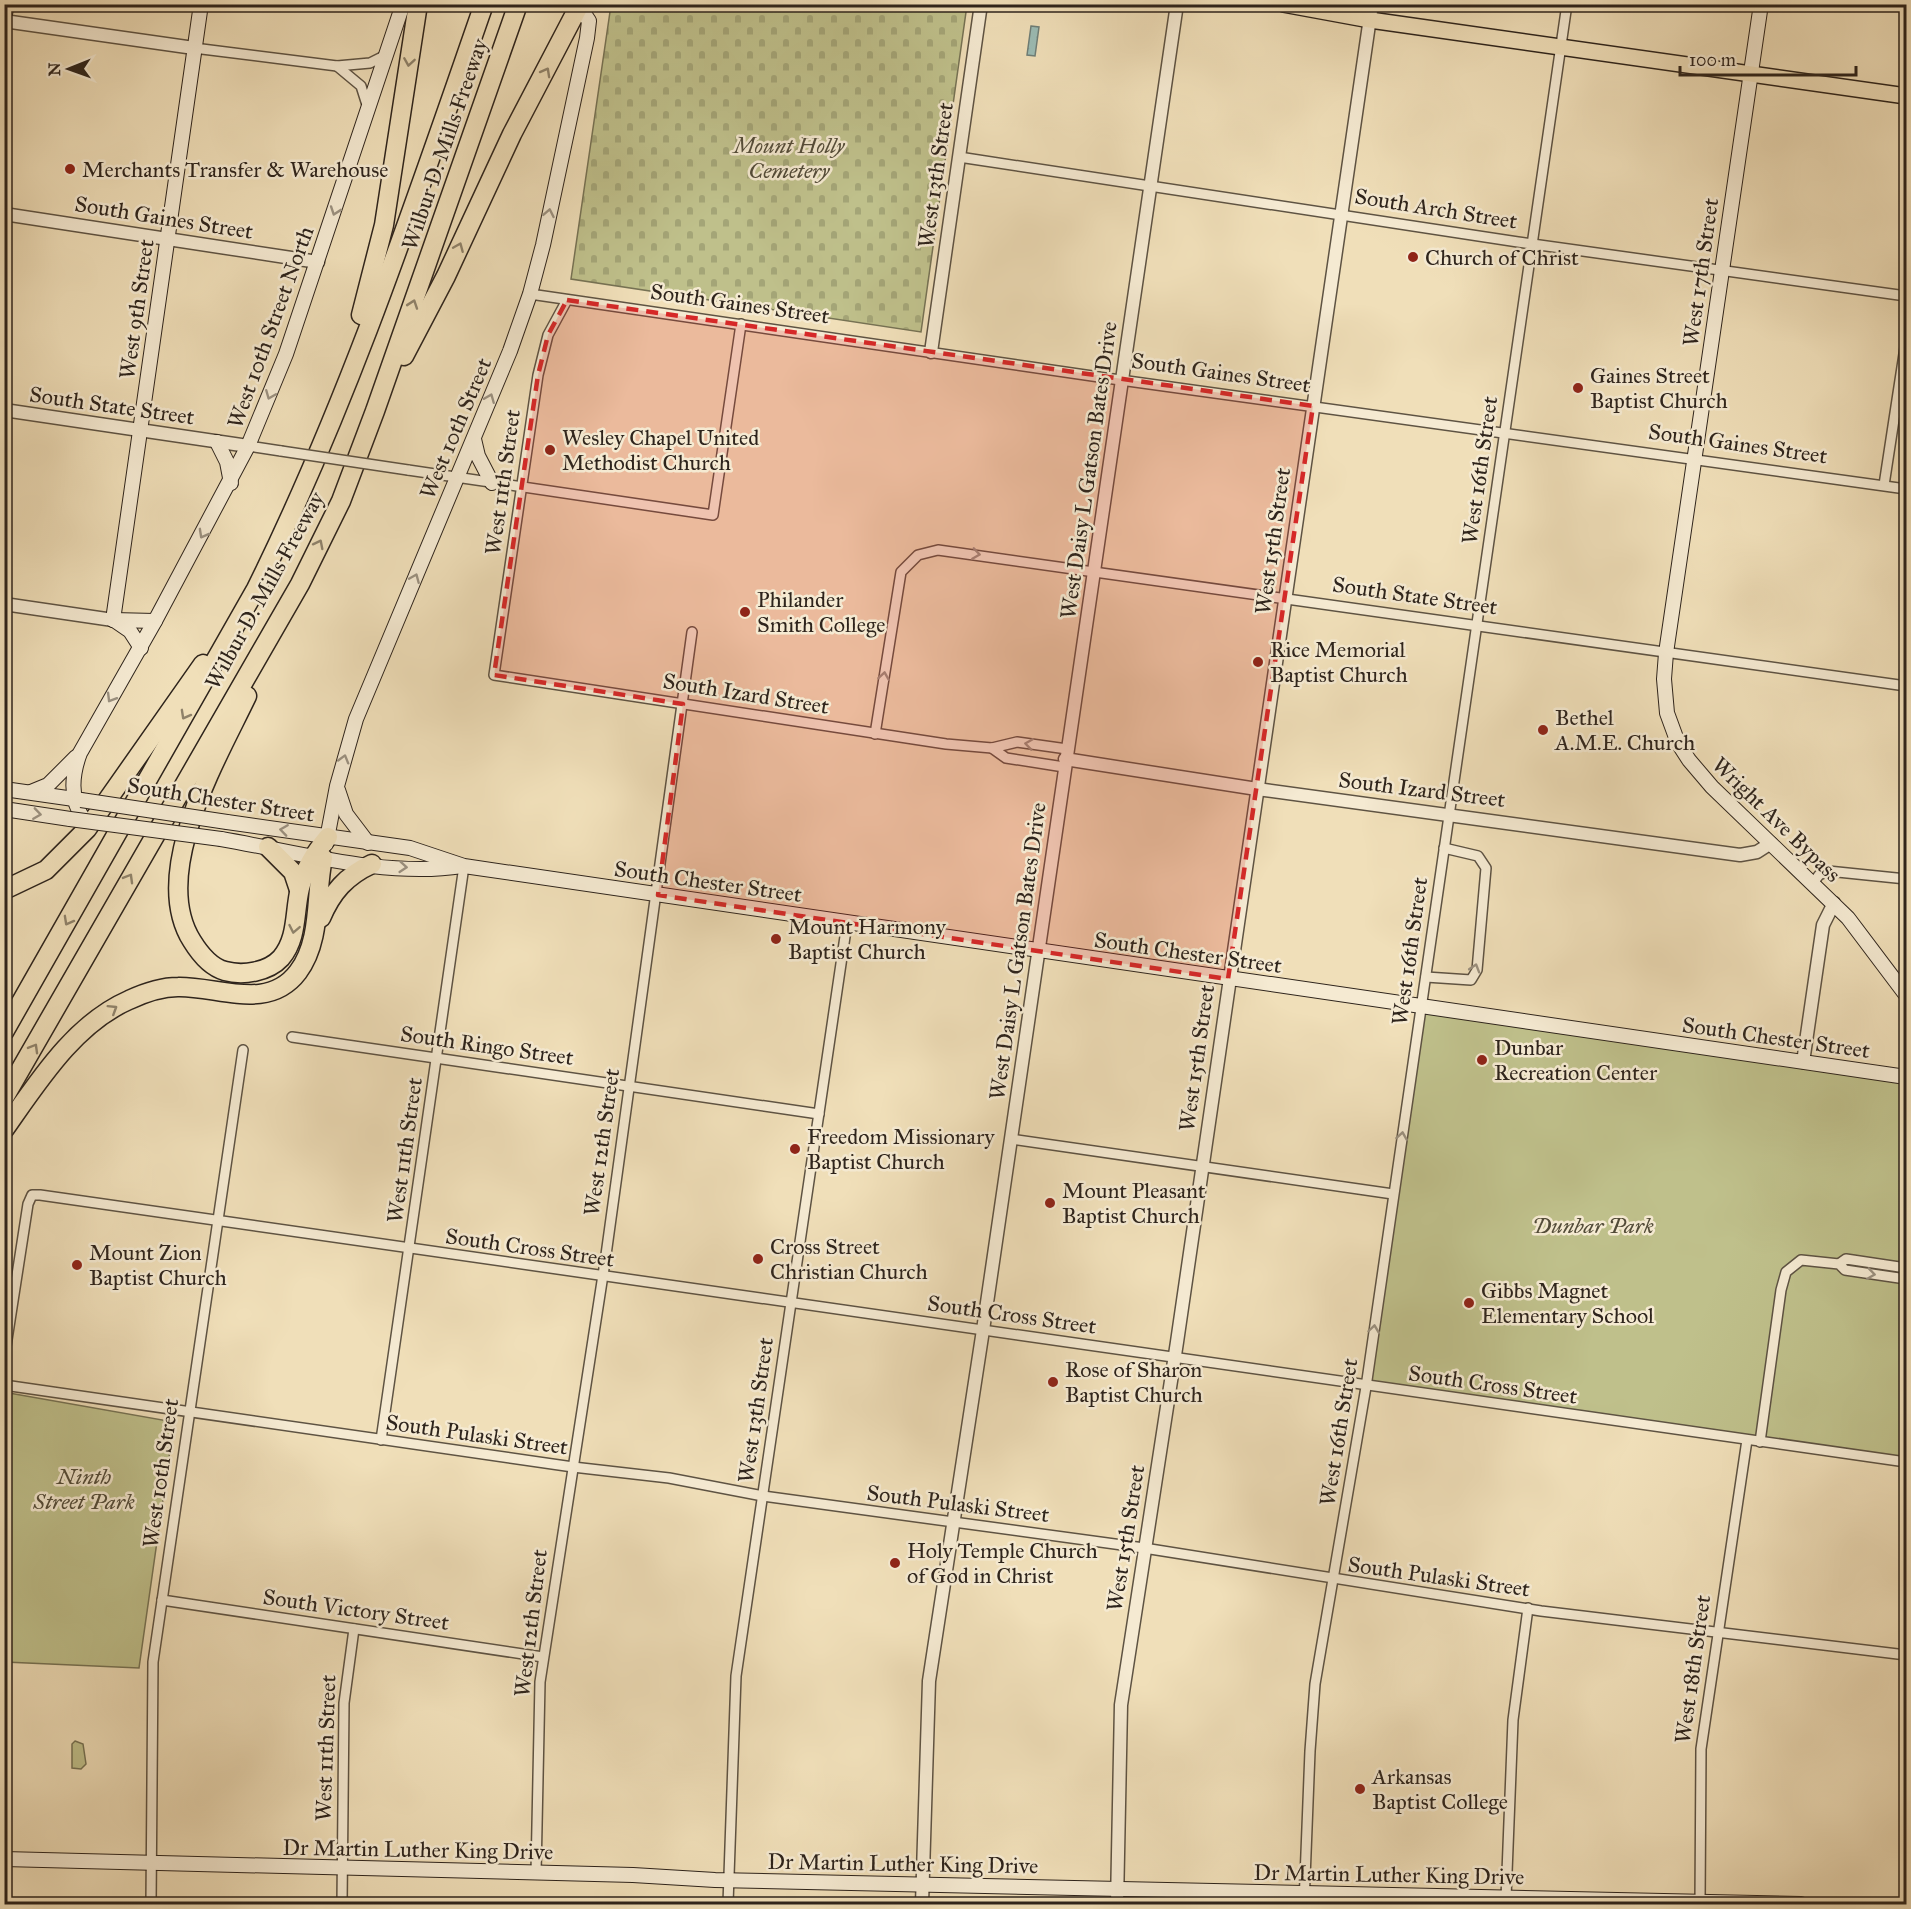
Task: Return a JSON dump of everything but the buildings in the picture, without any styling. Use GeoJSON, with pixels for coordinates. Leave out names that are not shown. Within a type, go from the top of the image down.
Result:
{"type":"FeatureCollection","features":[{"type":"Feature","properties":{"kind":"highway"},"geometry":{"type":"LineString","coordinates":[[341,402],[384,225],[418,4]]}},
{"type":"Feature","properties":{"kind":"highway"},"geometry":{"type":"LineString","coordinates":[[441,125],[473,4]]}},
{"type":"Feature","properties":{"kind":"highway","name":"Wilbur D. Mills Freeway"},"geometry":{"type":"LineString","coordinates":[[4,1032],[256,589],[320,454],[341,402],[484,4]]}},
{"type":"Feature","properties":{"kind":"highway","name":"Wilbur D. Mills Freeway"},"geometry":{"type":"LineString","coordinates":[[4,1098],[300,584],[341,501],[375,411],[518,4]]}},
{"type":"Feature","properties":{"kind":"highway"},"geometry":{"type":"LineString","coordinates":[[510,27],[522,4]]}},
{"type":"Feature","properties":{"kind":"highway"},"geometry":{"type":"LineString","coordinates":[[375,411],[446,276],[512,134],[580,5]]}},
{"type":"Feature","properties":{"kind":"highway"},"geometry":{"type":"LineString","coordinates":[[300,584],[193,815],[179,879],[180,900],[186,930],[197,950],[213,965],[233,972],[260,970],[275,963],[287,949],[295,925],[299,890],[306,868],[319,857]]}},
{"type":"Feature","properties":{"kind":"highway"},"geometry":{"type":"LineString","coordinates":[[4,890],[46,870],[87,829],[256,589]]}},
{"type":"Feature","properties":{"kind":"highway"},"geometry":{"type":"LineString","coordinates":[[313,936],[319,857],[328,837]]}},
{"type":"Feature","properties":{"kind":"highway"},"geometry":{"type":"LineString","coordinates":[[268,847],[293,872],[299,890]]}},
{"type":"Feature","properties":{"kind":"highway"},"geometry":{"type":"LineString","coordinates":[[4,1130],[66,1048],[111,1010],[127,1000],[166,988],[191,987],[250,995],[272,990],[287,983],[297,974],[308,954],[313,936],[335,890],[354,872],[372,864]]}},
{"type":"Feature","properties":{"kind":"main road"},"geometry":{"type":"LineString","coordinates":[[4,20],[7,4]]}},
{"type":"Feature","properties":{"kind":"main road","name":"West 9th Street"},"geometry":{"type":"LineString","coordinates":[[113,620],[201,4]]}},
{"type":"Feature","properties":{"kind":"main road","name":"West 10th Street North"},"geometry":{"type":"LineString","coordinates":[[141,648],[231,483],[286,354],[368,116],[403,4]]}},
{"type":"Feature","properties":{"kind":"main road"},"geometry":{"type":"LineString","coordinates":[[1283,4],[1371,12],[1561,46],[1906,96]]}},
{"type":"Feature","properties":{"kind":"main road","name":"West 17th Street"},"geometry":{"type":"LineString","coordinates":[[1666,653],[1761,4]]}},
{"type":"Feature","properties":{"kind":"main road","name":"West 10th Street"},"geometry":{"type":"LineString","coordinates":[[328,837],[337,786],[356,719],[474,439],[530,294],[587,38],[589,21],[580,5]]}},
{"type":"Feature","properties":{"kind":"main road"},"geometry":{"type":"LineString","coordinates":[[474,439],[478,456],[492,483]]}},
{"type":"Feature","properties":{"kind":"main road"},"geometry":{"type":"LineString","coordinates":[[217,441],[227,462],[231,483]]}},
{"type":"Feature","properties":{"kind":"main road"},"geometry":{"type":"LineString","coordinates":[[113,620],[155,621]]}},
{"type":"Feature","properties":{"kind":"main road"},"geometry":{"type":"LineString","coordinates":[[75,806],[75,767],[80,753],[141,648],[130,631],[113,620]]}},
{"type":"Feature","properties":{"kind":"main road","name":"Wright Ave Bypass"},"geometry":{"type":"LineString","coordinates":[[1666,653],[1665,702],[1678,743],[1700,774],[1834,903],[1869,942],[1906,995]]}},
{"type":"Feature","properties":{"kind":"main road"},"geometry":{"type":"LineString","coordinates":[[31,792],[48,785],[80,753]]}},
{"type":"Feature","properties":{"kind":"main road"},"geometry":{"type":"LineString","coordinates":[[337,786],[346,814],[368,843]]}},
{"type":"Feature","properties":{"kind":"main road","name":"South Chester Street"},"geometry":{"type":"LineString","coordinates":[[4,789],[31,792],[75,806],[86,821],[221,839],[372,864],[438,870],[465,866]]}},
{"type":"Feature","properties":{"kind":"main road","name":"South Chester Street"},"geometry":{"type":"LineString","coordinates":[[4,809],[75,806],[226,822],[410,848],[465,866],[1906,1077]]}},
{"type":"Feature","properties":{"kind":"main road","name":"Dr Martin Luther King Drive"},"geometry":{"type":"LineString","coordinates":[[4,1859],[728,1880],[1117,1888],[1305,1899],[1506,1898],[1801,1905]]}},
{"type":"Feature","properties":{"kind":"street","name":"West 13th Street"},"geometry":{"type":"LineString","coordinates":[[931,352],[981,4]]}},
{"type":"Feature","properties":{"kind":"street","name":"West Daisy L Gatson Bates Drive"},"geometry":{"type":"LineString","coordinates":[[922,1905],[927,1702],[1177,4]]}},
{"type":"Feature","properties":{"kind":"street","name":"West 16th Street"},"geometry":{"type":"LineString","coordinates":[[1305,1899],[1312,1721],[1332,1580],[1366,1387],[1567,4]]}},
{"type":"Feature","properties":{"kind":"street","name":"West 15th Street"},"geometry":{"type":"LineString","coordinates":[[1117,1905],[1121,1706],[1175,1358],[1228,979],[1371,12]]}},
{"type":"Feature","properties":{"kind":"street"},"geometry":{"type":"LineString","coordinates":[[4,20],[337,66],[369,63],[387,54]]}},
{"type":"Feature","properties":{"kind":"street"},"geometry":{"type":"LineString","coordinates":[[337,66],[361,86],[368,116]]}},
{"type":"Feature","properties":{"kind":"street","name":"South Arch Street"},"geometry":{"type":"LineString","coordinates":[[960,157],[1532,244],[1906,296]]}},
{"type":"Feature","properties":{"kind":"street","name":"South Gaines Street"},"geometry":{"type":"LineString","coordinates":[[4,214],[318,262]]}},
{"type":"Feature","properties":{"kind":"street","name":"South Gaines Street"},"geometry":{"type":"LineString","coordinates":[[530,294],[1122,380],[1906,489]]}},
{"type":"Feature","properties":{"kind":"street","name":"West 11th Street"},"geometry":{"type":"LineString","coordinates":[[494,675],[542,354],[548,335],[567,300]]}},
{"type":"Feature","properties":{"kind":"street","name":"South State Street"},"geometry":{"type":"LineString","coordinates":[[4,410],[712,515],[741,324]]}},
{"type":"Feature","properties":{"kind":"street"},"geometry":{"type":"LineString","coordinates":[[1884,485],[1906,341]]}},
{"type":"Feature","properties":{"kind":"street","name":"South State Street"},"geometry":{"type":"LineString","coordinates":[[875,734],[899,579],[905,565],[918,555],[928,551],[948,550],[1906,686]]}},
{"type":"Feature","properties":{"kind":"street"},"geometry":{"type":"LineString","coordinates":[[4,604],[113,620]]}},
{"type":"Feature","properties":{"kind":"street","name":"West 12th Street"},"geometry":{"type":"LineString","coordinates":[[536,1873],[538,1700],[543,1657],[658,895],[656,876],[692,632]]}},
{"type":"Feature","properties":{"kind":"street","name":"South Izard Street"},"geometry":{"type":"LineString","coordinates":[[494,675],[875,734],[992,748],[1017,742],[1066,758],[1257,789],[1740,855],[1757,852],[1771,843]]}},
{"type":"Feature","properties":{"kind":"street","name":"South Izard Street"},"geometry":{"type":"LineString","coordinates":[[992,748],[1006,758],[1066,758]]}},
{"type":"Feature","properties":{"kind":"street"},"geometry":{"type":"LineString","coordinates":[[1426,977],[1471,980],[1477,970],[1486,868],[1478,856],[1444,848]]}},
{"type":"Feature","properties":{"kind":"street","name":"West 11th Street"},"geometry":{"type":"LineString","coordinates":[[381,1440],[465,866]]}},
{"type":"Feature","properties":{"kind":"street"},"geometry":{"type":"LineString","coordinates":[[1813,883],[1819,875],[1828,871],[1906,879]]}},
{"type":"Feature","properties":{"kind":"street"},"geometry":{"type":"LineString","coordinates":[[1803,1062],[1823,925],[1834,903]]}},
{"type":"Feature","properties":{"kind":"street","name":"West 13th Street"},"geometry":{"type":"LineString","coordinates":[[728,1905],[736,1676],[847,923]]}},
{"type":"Feature","properties":{"kind":"street","name":"South Ringo Street"},"geometry":{"type":"LineString","coordinates":[[292,1037],[628,1084],[819,1114]]}},
{"type":"Feature","properties":{"kind":"street","name":"West 10th Street"},"geometry":{"type":"LineString","coordinates":[[151,1905],[152,1676],[243,1050]]}},
{"type":"Feature","properties":{"kind":"street"},"geometry":{"type":"LineString","coordinates":[[1011,1139],[1393,1194]]}},
{"type":"Feature","properties":{"kind":"street","name":"South Cross Street"},"geometry":{"type":"LineString","coordinates":[[4,1359],[28,1204],[32,1196],[40,1195],[409,1250],[792,1302],[1366,1387],[1906,1462]]}},
{"type":"Feature","properties":{"kind":"street"},"geometry":{"type":"LineString","coordinates":[[1839,1264],[1846,1259],[1906,1268]]}},
{"type":"Feature","properties":{"kind":"street"},"geometry":{"type":"LineString","coordinates":[[1760,1442],[1781,1290],[1786,1272],[1801,1260],[1839,1264],[1845,1270],[1906,1278]]}},
{"type":"Feature","properties":{"kind":"street","name":"South Pulaski Street"},"geometry":{"type":"LineString","coordinates":[[4,1385],[573,1467],[669,1478],[763,1496],[1144,1548],[1332,1580],[1528,1608],[1718,1634],[1906,1655]]}},
{"type":"Feature","properties":{"kind":"street","name":"West 18th Street"},"geometry":{"type":"LineString","coordinates":[[1700,1903],[1701,1749],[1747,1440]]}},
{"type":"Feature","properties":{"kind":"street","name":"South Victory Street"},"geometry":{"type":"LineString","coordinates":[[162,1600],[543,1657]]}},
{"type":"Feature","properties":{"kind":"street"},"geometry":{"type":"LineString","coordinates":[[1506,1898],[1513,1720],[1528,1608]]}},
{"type":"Feature","properties":{"kind":"street","name":"West 11th Street"},"geometry":{"type":"LineString","coordinates":[[342,1905],[344,1703],[354,1629]]}},
{"type":"Feature","properties":{"kind":"highlighted area"},"geometry":{"type":"Polygon","coordinates":[[[567,300],[1313,406],[1228,979],[658,895],[683,704],[494,675],[538,375],[548,335],[567,300]]]}},
{"type":"Feature","properties":{"kind":"green space","name":"Mount Holly Cemetery"},"geometry":{"type":"Polygon","coordinates":[[[611,5],[967,5],[921,332],[571,279],[611,5]]]}},
{"type":"Feature","properties":{"kind":"green space","name":"Dunbar Park"},"geometry":{"type":"Polygon","coordinates":[[[1420,1007],[1906,1077],[1906,1462],[1366,1387],[1420,1007]]]}},
{"type":"Feature","properties":{"kind":"green space","name":"Ninth Street Park"},"geometry":{"type":"Polygon","coordinates":[[[9,1393],[174,1422],[139,1668],[5,1662],[4,1421],[9,1393]]]}},
{"type":"Feature","properties":{"kind":"green space"},"geometry":{"type":"Polygon","coordinates":[[[75,1741],[83,1744],[86,1764],[81,1769],[72,1768],[72,1744],[75,1741]]]}},
{"type":"Feature","properties":{"kind":"water"},"geometry":{"type":"Polygon","coordinates":[[[1031,26],[1039,27],[1035,56],[1027,55],[1031,26]]]}},
{"type":"Feature","properties":{"kind":"place","name":"Merchants Transfer & Warehouse"},"geometry":{"type":"Point","coordinates":[70,169]}},
{"type":"Feature","properties":{"kind":"place","name":"Church of Christ"},"geometry":{"type":"Point","coordinates":[1413,257]}},
{"type":"Feature","properties":{"kind":"place","name":"Gaines Street Baptist Church"},"geometry":{"type":"Point","coordinates":[1578,388]}},
{"type":"Feature","properties":{"kind":"place","name":"Wesley Chapel United Methodist Church"},"geometry":{"type":"Point","coordinates":[550,450]}},
{"type":"Feature","properties":{"kind":"place","name":"Philander Smith College"},"geometry":{"type":"Point","coordinates":[745,612]}},
{"type":"Feature","properties":{"kind":"place","name":"Rice Memorial Baptist Church"},"geometry":{"type":"Point","coordinates":[1258,662]}},
{"type":"Feature","properties":{"kind":"place","name":"Bethel A.M.E. Church"},"geometry":{"type":"Point","coordinates":[1543,730]}},
{"type":"Feature","properties":{"kind":"place","name":"Mount Harmony Baptist Church"},"geometry":{"type":"Point","coordinates":[776,939]}},
{"type":"Feature","properties":{"kind":"place","name":"Dunbar Recreation Center"},"geometry":{"type":"Point","coordinates":[1482,1060]}},
{"type":"Feature","properties":{"kind":"place","name":"Freedom Missionary Baptist Church"},"geometry":{"type":"Point","coordinates":[795,1149]}},
{"type":"Feature","properties":{"kind":"place","name":"Mount Pleasant Baptist Church"},"geometry":{"type":"Point","coordinates":[1050,1203]}},
{"type":"Feature","properties":{"kind":"place","name":"Cross Street Christian Church"},"geometry":{"type":"Point","coordinates":[758,1259]}},
{"type":"Feature","properties":{"kind":"place","name":"Mount Zion Baptist Church"},"geometry":{"type":"Point","coordinates":[77,1265]}},
{"type":"Feature","properties":{"kind":"place","name":"Gibbs Magnet Elementary School"},"geometry":{"type":"Point","coordinates":[1469,1303]}},
{"type":"Feature","properties":{"kind":"place","name":"Rose of Sharon Baptist Church"},"geometry":{"type":"Point","coordinates":[1053,1382]}},
{"type":"Feature","properties":{"kind":"place","name":"Holy Temple Church of God in Christ"},"geometry":{"type":"Point","coordinates":[895,1563]}},
{"type":"Feature","properties":{"kind":"place","name":"Arkansas Baptist College"},"geometry":{"type":"Point","coordinates":[1360,1789]}}]}
